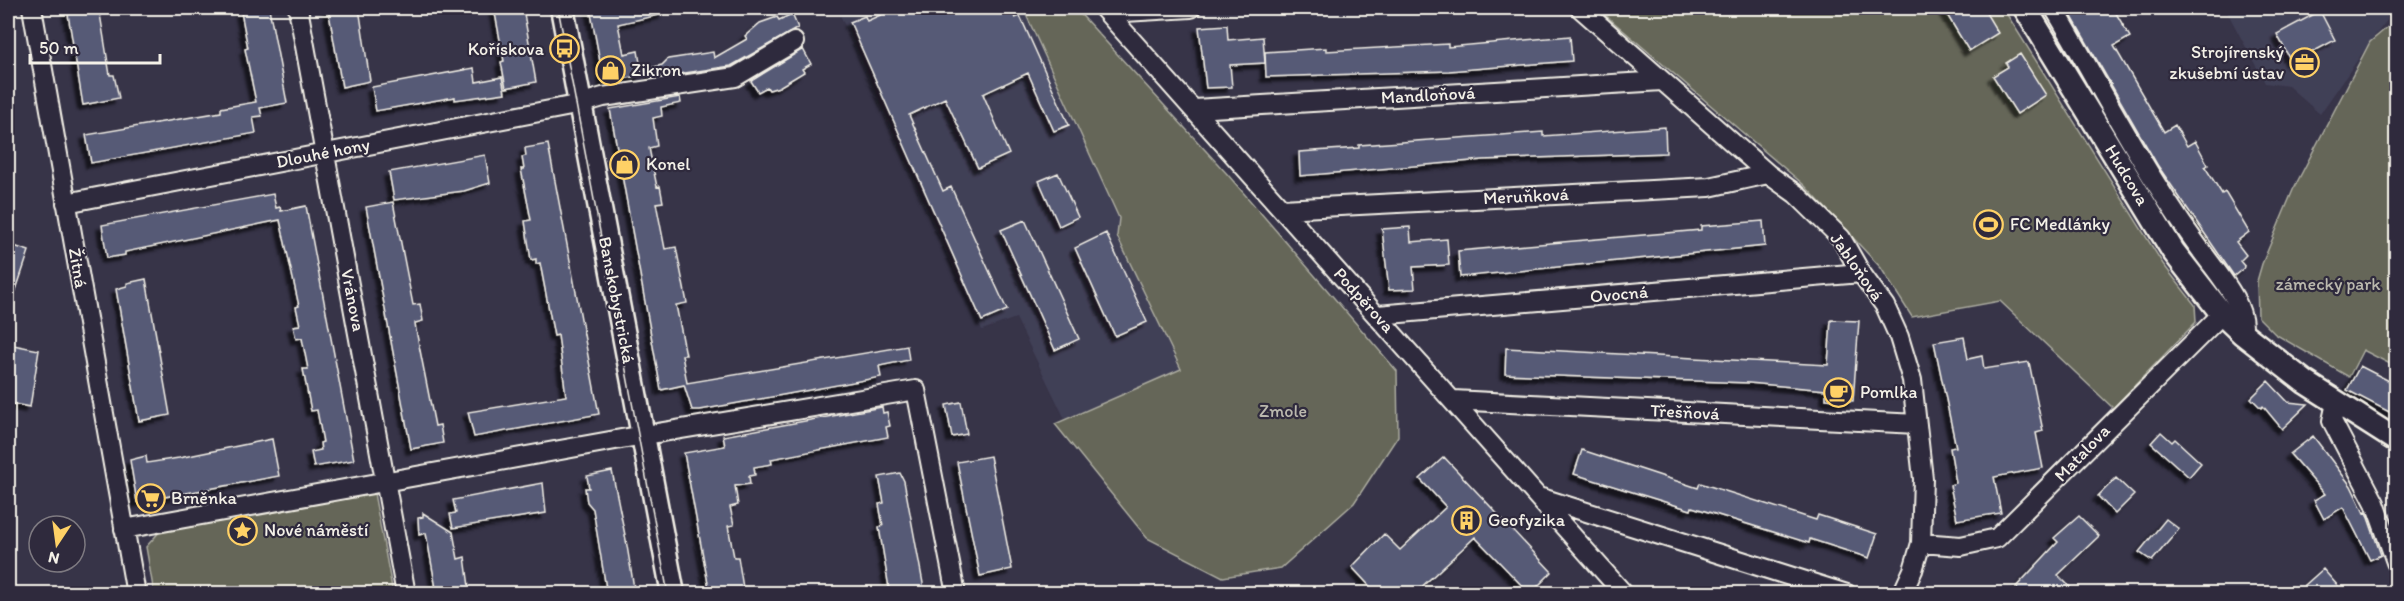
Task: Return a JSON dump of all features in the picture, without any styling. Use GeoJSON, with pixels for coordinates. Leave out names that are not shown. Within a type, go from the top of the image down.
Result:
{"type":"FeatureCollection","features":[{"type":"Feature","properties":{"kind":"street","name":"Žitná"},"geometry":{"type":"LineString","coordinates":[[32,8],[124,529]]}},
{"type":"Feature","properties":{"kind":"street","name":"Vránova"},"geometry":{"type":"LineString","coordinates":[[298,8],[406,594]]}},
{"type":"Feature","properties":{"kind":"street","name":"Banskobystrická"},"geometry":{"type":"LineString","coordinates":[[562,8],[672,594]]}},
{"type":"Feature","properties":{"kind":"street"},"geometry":{"type":"LineString","coordinates":[[1106,10],[1191,8]]}},
{"type":"Feature","properties":{"kind":"street","name":"Jabloňová"},"geometry":{"type":"LineString","coordinates":[[1580,8],[1768,174],[1796,194],[1840,238],[1861,273],[1885,306],[1899,337],[1912,380],[1923,479],[1921,543],[1913,570],[1902,594]]}},
{"type":"Feature","properties":{"kind":"street","name":"Hudcova"},"geometry":{"type":"LineString","coordinates":[[2025,8],[2173,250],[2222,314],[2242,333],[2336,403],[2397,440]]}},
{"type":"Feature","properties":{"kind":"street","name":"Hudcova"},"geometry":{"type":"LineString","coordinates":[[2054,8],[2168,204],[2232,294],[2245,323],[2242,333]]}},
{"type":"Feature","properties":{"kind":"street","name":"Podpěrova"},"geometry":{"type":"LineString","coordinates":[[1106,10],[1624,594]]}},
{"type":"Feature","properties":{"kind":"street","name":"Dlouhé hony"},"geometry":{"type":"LineString","coordinates":[[66,203],[580,104],[603,97],[735,77],[794,42]]}},
{"type":"Feature","properties":{"kind":"street","name":"Mandloňová"},"geometry":{"type":"LineString","coordinates":[[1194,109],[1662,81]]}},
{"type":"Feature","properties":{"kind":"street","name":"Meruňková"},"geometry":{"type":"LineString","coordinates":[[1282,209],[1709,187],[1768,174]]}},
{"type":"Feature","properties":{"kind":"street","name":"Ovocná"},"geometry":{"type":"LineString","coordinates":[[1378,315],[1861,273]]}},
{"type":"Feature","properties":{"kind":"street","name":"Matalova"},"geometry":{"type":"LineString","coordinates":[[1921,543],[1961,546],[1997,538],[2222,314]]}},
{"type":"Feature","properties":{"kind":"street"},"geometry":{"type":"LineString","coordinates":[[135,594],[124,529],[643,436],[916,390],[956,594]]}},
{"type":"Feature","properties":{"kind":"street","name":"Třešňová"},"geometry":{"type":"LineString","coordinates":[[1453,400],[1917,424]]}},
{"type":"Feature","properties":{"kind":"street"},"geometry":{"type":"LineString","coordinates":[[2336,403],[2332,421],[2374,503],[2397,562]]}},
{"type":"Feature","properties":{"kind":"street"},"geometry":{"type":"LineString","coordinates":[[1540,497],[1847,594]]}},
{"type":"Feature","properties":{"kind":"shaded area"},"geometry":{"type":"Polygon","coordinates":[[[837,8],[1023,8],[1119,219],[1117,236],[1181,369],[1065,419],[1016,318],[982,330],[919,195],[837,8]]]}},
{"type":"Feature","properties":{"kind":"shaded area","name":"Strojírenský zkušební ústav"},"geometry":{"type":"Polygon","coordinates":[[[2225,8],[2396,8],[2396,14],[2391,15],[2370,42],[2320,114],[2288,86],[2265,83],[2225,8]]]}},
{"type":"Feature","properties":{"kind":"green space","name":"Zmole"},"geometry":{"type":"Polygon","coordinates":[[[1023,8],[1075,8],[1228,175],[1397,371],[1398,436],[1354,503],[1281,568],[1223,577],[1147,538],[1055,424],[1181,369],[1117,236],[1119,218],[1023,8]]]}},
{"type":"Feature","properties":{"kind":"green space","name":"FC Medlánky"},"geometry":{"type":"Polygon","coordinates":[[[1597,8],[2003,8],[2163,264],[2195,305],[2196,322],[2113,408],[2000,301],[1912,317],[1881,268],[1804,185],[1597,8]]]}},
{"type":"Feature","properties":{"kind":"green space","name":"zámecký park"},"geometry":{"type":"Polygon","coordinates":[[[2396,20],[2396,367],[2363,350],[2349,377],[2275,334],[2258,317],[2257,281],[2293,190],[2370,42],[2396,20]]]}},
{"type":"Feature","properties":{"kind":"green space","name":"Nové náměstí"},"geometry":{"type":"Polygon","coordinates":[[[373,488],[393,593],[154,593],[146,547],[162,529],[373,488]]]}},
{"type":"Feature","properties":{"kind":"building"},"geometry":{"type":"Polygon","coordinates":[[[67,8],[99,8],[110,75],[114,75],[119,98],[83,105],[67,8]]]}},
{"type":"Feature","properties":{"kind":"building"},"geometry":{"type":"Polygon","coordinates":[[[245,8],[269,8],[287,103],[260,108],[262,116],[253,117],[256,133],[91,163],[86,135],[221,112],[221,108],[256,102],[245,49],[248,48],[241,12],[245,11],[245,8]]]}},
{"type":"Feature","properties":{"kind":"building"},"geometry":{"type":"Polygon","coordinates":[[[328,8],[359,8],[370,81],[342,87],[328,8]]]}},
{"type":"Feature","properties":{"kind":"building"},"geometry":{"type":"Polygon","coordinates":[[[494,8],[523,8],[536,82],[506,88],[501,62],[504,61],[494,8]]]}},
{"type":"Feature","properties":{"kind":"building"},"geometry":{"type":"Polygon","coordinates":[[[590,8],[663,8],[664,14],[618,24],[624,54],[638,51],[642,75],[604,83],[590,8]]]}},
{"type":"Feature","properties":{"kind":"building"},"geometry":{"type":"Polygon","coordinates":[[[896,8],[1010,8],[1015,18],[1020,16],[1069,125],[1054,131],[1028,73],[983,94],[1009,154],[978,168],[945,98],[909,115],[943,191],[951,187],[1007,310],[982,321],[850,22],[865,16],[867,21],[896,8]]]}},
{"type":"Feature","properties":{"kind":"building"},"geometry":{"type":"Polygon","coordinates":[[[1943,8],[1983,8],[1998,33],[1969,51],[1943,8]]]}},
{"type":"Feature","properties":{"kind":"building"},"geometry":{"type":"Polygon","coordinates":[[[2067,8],[2113,8],[2130,37],[2114,46],[2164,132],[2175,125],[2187,146],[2195,141],[2208,165],[2205,167],[2222,194],[2225,192],[2249,232],[2236,242],[2246,255],[2240,261],[2245,267],[2234,276],[2158,166],[2067,8]]]}},
{"type":"Feature","properties":{"kind":"building"},"geometry":{"type":"Polygon","coordinates":[[[2320,11],[2335,40],[2292,63],[2277,34],[2320,11]]]}},
{"type":"Feature","properties":{"kind":"building"},"geometry":{"type":"Polygon","coordinates":[[[792,14],[798,28],[731,66],[652,78],[650,68],[662,65],[668,59],[713,52],[714,58],[747,39],[745,36],[760,23],[777,17],[779,20],[792,14]]]}},
{"type":"Feature","properties":{"kind":"building"},"geometry":{"type":"Polygon","coordinates":[[[1227,25],[1228,40],[1263,37],[1265,63],[1230,65],[1232,87],[1206,88],[1199,27],[1227,25]]]}},
{"type":"Feature","properties":{"kind":"building"},"geometry":{"type":"Polygon","coordinates":[[[1570,36],[1572,61],[1449,71],[1266,77],[1265,52],[1448,44],[1448,47],[1570,36]]]}},
{"type":"Feature","properties":{"kind":"building"},"geometry":{"type":"Polygon","coordinates":[[[803,49],[811,64],[802,69],[804,72],[779,87],[769,90],[767,87],[758,92],[751,81],[803,49]]]}},
{"type":"Feature","properties":{"kind":"building"},"geometry":{"type":"Polygon","coordinates":[[[2020,54],[2046,95],[2017,114],[1993,76],[2008,67],[2006,63],[2020,54]]]}},
{"type":"Feature","properties":{"kind":"building"},"geometry":{"type":"Polygon","coordinates":[[[474,68],[476,82],[502,77],[505,93],[455,100],[455,97],[376,111],[372,87],[474,68]]]}},
{"type":"Feature","properties":{"kind":"building"},"geometry":{"type":"Polygon","coordinates":[[[680,97],[681,103],[661,107],[662,116],[653,118],[657,146],[649,148],[657,187],[660,186],[663,202],[656,203],[665,249],[676,247],[687,303],[676,305],[686,355],[682,355],[687,383],[907,346],[909,360],[879,366],[881,377],[700,410],[692,410],[684,385],[661,390],[610,109],[680,97]]]}},
{"type":"Feature","properties":{"kind":"building"},"geometry":{"type":"Polygon","coordinates":[[[1665,127],[1666,153],[1483,160],[1300,176],[1299,152],[1359,148],[1359,145],[1543,132],[1543,136],[1665,127]]]}},
{"type":"Feature","properties":{"kind":"building"},"geometry":{"type":"Polygon","coordinates":[[[548,144],[599,414],[474,437],[468,412],[566,396],[558,335],[554,336],[540,263],[536,264],[536,259],[531,260],[525,221],[531,220],[521,169],[524,169],[522,157],[526,156],[525,148],[548,144]]]}},
{"type":"Feature","properties":{"kind":"building"},"geometry":{"type":"Polygon","coordinates":[[[485,155],[490,183],[464,191],[394,200],[389,172],[485,155]]]}},
{"type":"Feature","properties":{"kind":"building"},"geometry":{"type":"Polygon","coordinates":[[[1058,173],[1078,217],[1059,226],[1039,181],[1058,173]]]}},
{"type":"Feature","properties":{"kind":"building"},"geometry":{"type":"Polygon","coordinates":[[[273,194],[276,208],[280,207],[281,211],[306,206],[354,460],[314,467],[311,452],[321,450],[320,443],[323,442],[317,410],[311,411],[303,369],[308,369],[302,338],[296,339],[293,326],[300,325],[296,307],[299,306],[280,220],[125,252],[125,255],[107,258],[102,225],[273,194]]]}},
{"type":"Feature","properties":{"kind":"building"},"geometry":{"type":"Polygon","coordinates":[[[393,202],[413,305],[420,304],[423,321],[415,323],[416,330],[435,426],[440,425],[443,443],[411,449],[366,207],[393,202]]]}},
{"type":"Feature","properties":{"kind":"building"},"geometry":{"type":"Polygon","coordinates":[[[1025,220],[1079,339],[1055,350],[1001,230],[1025,220]]]}},
{"type":"Feature","properties":{"kind":"building"},"geometry":{"type":"Polygon","coordinates":[[[1763,221],[1765,246],[1460,277],[1458,251],[1701,230],[1701,226],[1763,221]]]}},
{"type":"Feature","properties":{"kind":"building"},"geometry":{"type":"Polygon","coordinates":[[[1410,227],[1411,242],[1447,239],[1449,265],[1413,267],[1415,289],[1389,290],[1382,229],[1410,227]]]}},
{"type":"Feature","properties":{"kind":"building"},"geometry":{"type":"Polygon","coordinates":[[[1106,233],[1147,322],[1115,336],[1075,248],[1106,233]]]}},
{"type":"Feature","properties":{"kind":"building"},"geometry":{"type":"Polygon","coordinates":[[[8,244],[29,251],[10,308],[8,308],[8,244]]]}},
{"type":"Feature","properties":{"kind":"building"},"geometry":{"type":"Polygon","coordinates":[[[146,279],[170,415],[139,421],[116,289],[127,286],[127,283],[146,279]]]}},
{"type":"Feature","properties":{"kind":"building"},"geometry":{"type":"Polygon","coordinates":[[[1831,320],[1859,321],[1853,401],[1826,399],[1826,390],[1749,383],[1505,374],[1506,348],[1828,365],[1831,320]]]}},
{"type":"Feature","properties":{"kind":"building"},"geometry":{"type":"Polygon","coordinates":[[[1964,337],[1968,359],[1982,356],[1984,369],[2029,362],[2043,431],[2036,433],[2043,468],[1994,477],[2001,513],[1957,520],[1950,485],[1956,483],[1950,448],[1956,447],[1934,342],[1964,337]]]}},
{"type":"Feature","properties":{"kind":"building"},"geometry":{"type":"Polygon","coordinates":[[[8,344],[39,350],[30,407],[8,403],[8,344]]]}},
{"type":"Feature","properties":{"kind":"building"},"geometry":{"type":"Polygon","coordinates":[[[2360,366],[2397,385],[2397,416],[2347,390],[2360,366]]]}},
{"type":"Feature","properties":{"kind":"building"},"geometry":{"type":"Polygon","coordinates":[[[2268,381],[2288,402],[2308,404],[2282,429],[2263,406],[2261,408],[2251,398],[2268,381]]]}},
{"type":"Feature","properties":{"kind":"building"},"geometry":{"type":"Polygon","coordinates":[[[961,402],[967,434],[952,437],[946,405],[961,402]]]}},
{"type":"Feature","properties":{"kind":"building"},"geometry":{"type":"Polygon","coordinates":[[[882,407],[883,413],[887,412],[890,426],[886,427],[888,437],[771,459],[772,464],[754,467],[755,475],[749,476],[750,484],[735,486],[738,505],[730,507],[734,525],[728,526],[734,557],[738,557],[744,594],[710,594],[684,453],[725,446],[723,436],[882,407]]]}},
{"type":"Feature","properties":{"kind":"building"},"geometry":{"type":"Polygon","coordinates":[[[2161,432],[2172,442],[2175,439],[2201,463],[2189,477],[2151,443],[2161,432]]]}},
{"type":"Feature","properties":{"kind":"building"},"geometry":{"type":"Polygon","coordinates":[[[2313,436],[2351,486],[2364,513],[2366,512],[2381,555],[2370,560],[2343,507],[2324,519],[2314,500],[2325,494],[2290,454],[2313,436]]]}},
{"type":"Feature","properties":{"kind":"building"},"geometry":{"type":"Polygon","coordinates":[[[272,439],[279,476],[137,502],[130,460],[146,456],[147,463],[272,439]]]}},
{"type":"Feature","properties":{"kind":"building"},"geometry":{"type":"Polygon","coordinates":[[[1582,450],[1698,488],[1700,483],[1816,520],[1818,515],[1877,534],[1869,558],[1810,539],[1809,543],[1692,507],[1691,510],[1574,474],[1582,450]]]}},
{"type":"Feature","properties":{"kind":"building"},"geometry":{"type":"Polygon","coordinates":[[[990,456],[1012,569],[980,576],[957,462],[990,456]]]}},
{"type":"Feature","properties":{"kind":"building","name":"Geofyzika"},"geometry":{"type":"Polygon","coordinates":[[[1444,457],[1552,572],[1530,594],[1475,537],[1414,594],[1377,594],[1352,567],[1384,534],[1400,550],[1446,507],[1420,479],[1444,457]]]}},
{"type":"Feature","properties":{"kind":"building"},"geometry":{"type":"Polygon","coordinates":[[[612,471],[635,594],[607,594],[593,509],[587,502],[585,488],[589,488],[587,476],[612,471]]]}},
{"type":"Feature","properties":{"kind":"building"},"geometry":{"type":"Polygon","coordinates":[[[900,473],[904,481],[925,594],[890,594],[879,527],[883,526],[879,504],[884,503],[879,477],[900,473]]]}},
{"type":"Feature","properties":{"kind":"building"},"geometry":{"type":"Polygon","coordinates":[[[2116,478],[2134,495],[2115,514],[2098,496],[2116,478]]]}},
{"type":"Feature","properties":{"kind":"building"},"geometry":{"type":"Polygon","coordinates":[[[543,483],[546,513],[453,528],[450,514],[456,513],[453,500],[543,483]]]}},
{"type":"Feature","properties":{"kind":"building"},"geometry":{"type":"Polygon","coordinates":[[[423,513],[453,532],[458,559],[465,557],[470,594],[437,594],[426,533],[419,535],[418,518],[423,517],[423,513]]]}},
{"type":"Feature","properties":{"kind":"building"},"geometry":{"type":"Polygon","coordinates":[[[2079,516],[2099,536],[2058,575],[2077,594],[2023,593],[2016,587],[2058,542],[2054,538],[2079,516]]]}},
{"type":"Feature","properties":{"kind":"building"},"geometry":{"type":"Polygon","coordinates":[[[2166,519],[2179,529],[2152,561],[2139,552],[2166,519]]]}},
{"type":"Feature","properties":{"kind":"building"},"geometry":{"type":"Polygon","coordinates":[[[2323,569],[2345,594],[2295,594],[2323,569]]]}},
{"type":"Feature","properties":{"kind":"tram line"},"geometry":{"type":"LineString","coordinates":[[558,8],[668,594]]}},
{"type":"Feature","properties":{"kind":"place","name":"Kořískova"},"geometry":{"type":"Point","coordinates":[565,49]}},
{"type":"Feature","properties":{"kind":"place","name":"Strojírenský zkušební ústav"},"geometry":{"type":"Point","coordinates":[2305,62]}},
{"type":"Feature","properties":{"kind":"place","name":"Zikron"},"geometry":{"type":"Point","coordinates":[610,70]}},
{"type":"Feature","properties":{"kind":"place","name":"Konel"},"geometry":{"type":"Point","coordinates":[625,164]}},
{"type":"Feature","properties":{"kind":"place","name":"FC Medlánky"},"geometry":{"type":"Point","coordinates":[1989,224]}},
{"type":"Feature","properties":{"kind":"place","name":"Pomlka"},"geometry":{"type":"Point","coordinates":[1839,392]}},
{"type":"Feature","properties":{"kind":"place","name":"Brněnka"},"geometry":{"type":"Point","coordinates":[150,498]}},
{"type":"Feature","properties":{"kind":"place","name":"Geofyzika"},"geometry":{"type":"Point","coordinates":[1467,520]}},
{"type":"Feature","properties":{"kind":"place","name":"Nové náměstí"},"geometry":{"type":"Point","coordinates":[243,530]}}]}
